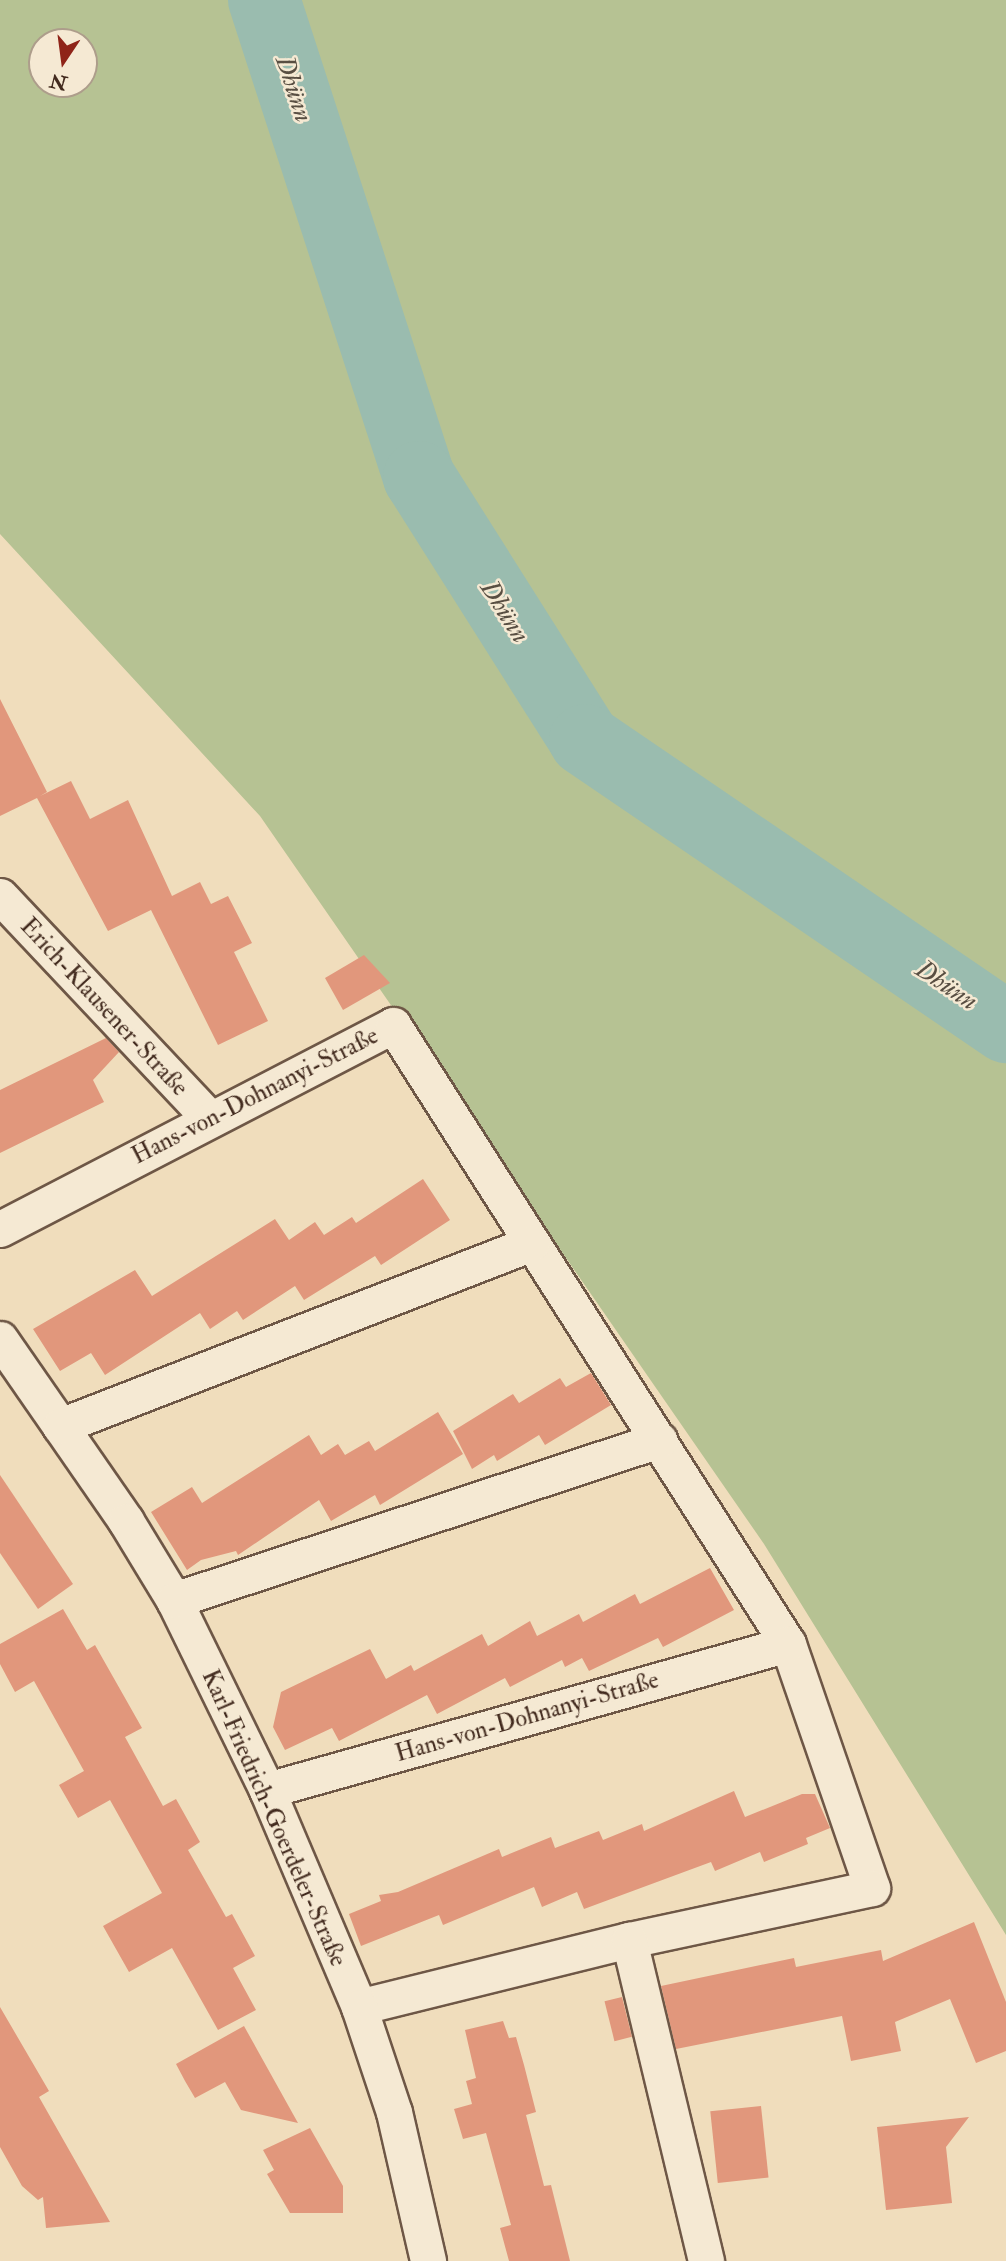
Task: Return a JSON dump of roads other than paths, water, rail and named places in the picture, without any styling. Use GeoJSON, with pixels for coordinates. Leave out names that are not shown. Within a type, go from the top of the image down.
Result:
{"type":"FeatureCollection","features":[{"type":"Feature","properties":{"kind":"street","name":"Erich-Klausener-Straße"},"geometry":{"type":"LineString","coordinates":[[0,896],[209,1118]]}},
{"type":"Feature","properties":{"kind":"street","name":"Hans-von-Dohnanyi-Straße"},"geometry":{"type":"LineString","coordinates":[[0,1229],[209,1118],[393,1025],[788,1644],[872,1888],[629,1940],[359,2007]]}},
{"type":"Feature","properties":{"kind":"street"},"geometry":{"type":"LineString","coordinates":[[60,1426],[532,1243]]}},
{"type":"Feature","properties":{"kind":"street","name":"Karl-Friedrich-Goerdeler-Straße"},"geometry":{"type":"LineString","coordinates":[[0,1339],[126,1521],[174,1601],[267,1790],[359,2007],[394,2112],[428,2261]]}},
{"type":"Feature","properties":{"kind":"street"},"geometry":{"type":"LineString","coordinates":[[174,1601],[659,1440]]}},
{"type":"Feature","properties":{"kind":"street","name":"Hans-von-Dohnanyi-Straße"},"geometry":{"type":"LineString","coordinates":[[267,1790],[788,1644]]}},
{"type":"Feature","properties":{"kind":"street"},"geometry":{"type":"LineString","coordinates":[[629,1940],[706,2261]]}},
{"type":"Feature","properties":{"kind":"waterway","name":"Dhünn"},"geometry":{"type":"LineString","coordinates":[[264,0],[419,477],[585,740],[1006,1027]]}}]}
